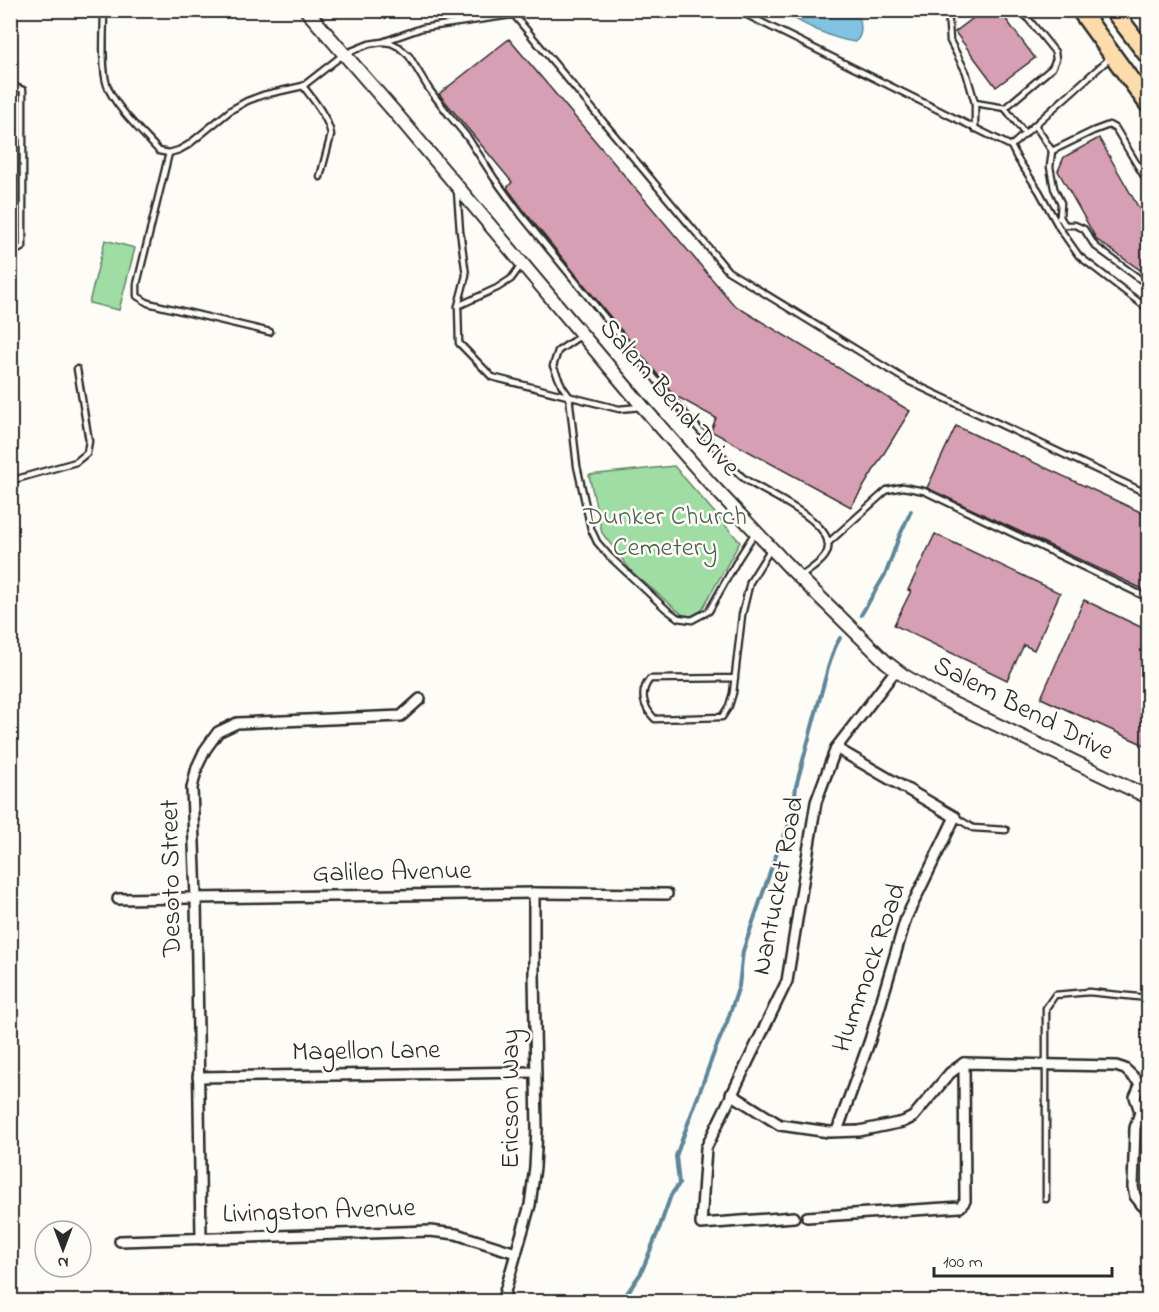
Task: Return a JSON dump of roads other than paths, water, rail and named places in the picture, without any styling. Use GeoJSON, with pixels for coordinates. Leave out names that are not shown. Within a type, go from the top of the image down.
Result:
{"type":"FeatureCollection","features":[{"type":"Feature","properties":{"kind":"highway"},"geometry":{"type":"LineString","coordinates":[[1080,10],[1149,104]]}},
{"type":"Feature","properties":{"kind":"highway"},"geometry":{"type":"LineString","coordinates":[[1113,10],[1149,56]]}},
{"type":"Feature","properties":{"kind":"street","name":"Salem Bend Drive"},"geometry":{"type":"LineString","coordinates":[[306,10],[709,482],[799,578],[896,670],[952,703],[1149,797]]}},
{"type":"Feature","properties":{"kind":"street","name":"Nantucket Road"},"geometry":{"type":"LineString","coordinates":[[794,1217],[701,1224],[706,1148],[787,981],[816,802],[836,748],[896,670]]}},
{"type":"Feature","properties":{"kind":"street","name":"Desoto Street"},"geometry":{"type":"LineString","coordinates":[[201,1239],[196,898],[192,788],[197,767],[205,750],[218,732],[237,723],[401,716],[420,699]]}},
{"type":"Feature","properties":{"kind":"street"},"geometry":{"type":"LineString","coordinates":[[836,748],[955,817]]}},
{"type":"Feature","properties":{"kind":"street","name":"Hummock Road"},"geometry":{"type":"LineString","coordinates":[[837,1131],[870,1040],[906,918],[955,817]]}},
{"type":"Feature","properties":{"kind":"street","name":"Galileo Avenue"},"geometry":{"type":"LineString","coordinates":[[118,900],[534,893],[668,894]]}},
{"type":"Feature","properties":{"kind":"street","name":"Ericson Way"},"geometry":{"type":"LineString","coordinates":[[502,1302],[530,1205],[535,1167],[537,1130],[534,893]]}},
{"type":"Feature","properties":{"kind":"street"},"geometry":{"type":"LineString","coordinates":[[731,1094],[780,1125],[829,1132],[859,1131],[903,1122],[913,1117],[950,1073],[964,1063],[1116,1066],[1145,1082],[1136,1097],[1142,1117],[1149,1121]]}},
{"type":"Feature","properties":{"kind":"street"},"geometry":{"type":"LineString","coordinates":[[807,1217],[960,1208],[965,1201],[964,1063]]}},
{"type":"Feature","properties":{"kind":"street","name":"Magellon Lane"},"geometry":{"type":"LineString","coordinates":[[198,1077],[536,1072]]}},
{"type":"Feature","properties":{"kind":"street"},"geometry":{"type":"LineString","coordinates":[[1140,1112],[1136,1128],[1133,1187],[1142,1205],[1149,1207]]}},
{"type":"Feature","properties":{"kind":"street","name":"Livingston Avenue"},"geometry":{"type":"LineString","coordinates":[[120,1241],[430,1231],[456,1234],[516,1253]]}},
{"type":"Feature","properties":{"kind":"lane"},"geometry":{"type":"LineString","coordinates":[[104,10],[104,67],[109,90],[113,98],[159,151],[169,153],[188,145],[247,100],[303,86],[344,54],[369,44],[382,42],[422,28],[547,10]]}},
{"type":"Feature","properties":{"kind":"lane"},"geometry":{"type":"LineString","coordinates":[[737,10],[1011,146],[1058,218],[1079,256],[1149,309]]}},
{"type":"Feature","properties":{"kind":"lane"},"geometry":{"type":"LineString","coordinates":[[948,10],[950,41],[966,72],[975,102],[975,129]]}},
{"type":"Feature","properties":{"kind":"lane"},"geometry":{"type":"LineString","coordinates":[[948,18],[959,10]]}},
{"type":"Feature","properties":{"kind":"lane"},"geometry":{"type":"LineString","coordinates":[[1005,108],[1052,68],[1056,59],[1055,52],[1021,10]]}},
{"type":"Feature","properties":{"kind":"lane"},"geometry":{"type":"LineString","coordinates":[[514,15],[728,271],[906,380],[1149,494]]}},
{"type":"Feature","properties":{"kind":"lane"},"geometry":{"type":"LineString","coordinates":[[382,42],[399,47],[409,56],[448,116],[468,138],[521,215],[671,398],[737,472],[747,481],[814,521],[824,532],[828,543],[827,554],[799,578]]}},
{"type":"Feature","properties":{"kind":"lane"},"geometry":{"type":"LineString","coordinates":[[1011,146],[1113,56]]}},
{"type":"Feature","properties":{"kind":"lane"},"geometry":{"type":"LineString","coordinates":[[10,85],[23,90],[23,247],[10,254]]}},
{"type":"Feature","properties":{"kind":"lane"},"geometry":{"type":"LineString","coordinates":[[303,86],[330,128],[331,135],[320,177]]}},
{"type":"Feature","properties":{"kind":"lane"},"geometry":{"type":"LineString","coordinates":[[975,102],[1005,108],[1025,134]]}},
{"type":"Feature","properties":{"kind":"lane"},"geometry":{"type":"LineString","coordinates":[[1035,125],[1052,151],[1050,167],[1054,188],[1061,203],[1058,218]]}},
{"type":"Feature","properties":{"kind":"lane"},"geometry":{"type":"LineString","coordinates":[[1052,151],[1093,130],[1109,125],[1116,129],[1149,183]]}},
{"type":"Feature","properties":{"kind":"lane"},"geometry":{"type":"LineString","coordinates":[[169,153],[137,284],[137,296],[148,303],[270,333]]}},
{"type":"Feature","properties":{"kind":"lane"},"geometry":{"type":"LineString","coordinates":[[456,185],[466,275],[458,306],[459,343],[492,377],[619,410],[643,406]]}},
{"type":"Feature","properties":{"kind":"lane"},"geometry":{"type":"LineString","coordinates":[[1058,218],[1065,225],[1075,225],[1084,230],[1095,246],[1149,285]]}},
{"type":"Feature","properties":{"kind":"lane"},"geometry":{"type":"LineString","coordinates":[[458,306],[511,279],[523,263]]}},
{"type":"Feature","properties":{"kind":"lane"},"geometry":{"type":"LineString","coordinates":[[582,335],[558,351],[553,366],[569,396],[577,466],[591,529],[597,542],[609,556],[644,590],[678,618],[692,620],[709,611],[756,531]]}},
{"type":"Feature","properties":{"kind":"lane"},"geometry":{"type":"LineString","coordinates":[[10,481],[76,462],[87,453],[89,441],[77,369]]}},
{"type":"Feature","properties":{"kind":"lane"},"geometry":{"type":"LineString","coordinates":[[828,543],[887,490],[903,487],[924,491],[1149,598]]}},
{"type":"Feature","properties":{"kind":"lane"},"geometry":{"type":"LineString","coordinates":[[735,678],[650,679],[645,685],[645,705],[655,719],[722,717],[733,693],[735,678],[742,615],[750,582],[771,548]]}},
{"type":"Feature","properties":{"kind":"lane"},"geometry":{"type":"LineString","coordinates":[[955,817],[973,828],[1006,830]]}},
{"type":"Feature","properties":{"kind":"lane"},"geometry":{"type":"LineString","coordinates":[[1046,1199],[1046,1008],[1055,995],[1089,992],[1149,998]]}},
{"type":"Feature","properties":{"kind":"water"},"geometry":{"type":"Polygon","coordinates":[[[780,11],[857,11],[861,27],[860,35],[855,42],[836,38],[780,11]]]}},
{"type":"Feature","properties":{"kind":"waterway"},"geometry":{"type":"LineString","coordinates":[[861,615],[886,573],[911,511]]}},
{"type":"Feature","properties":{"kind":"waterway"},"geometry":{"type":"LineString","coordinates":[[621,1302],[641,1273],[671,1195],[679,1184],[676,1156],[739,986],[743,951],[776,855],[793,815],[796,786],[828,668],[840,638]]}},
{"type":"Feature","properties":{"kind":"park label","name":"Dunker Church Cemetery"},"geometry":{"type":"Point","coordinates":[665,532]}}]}
